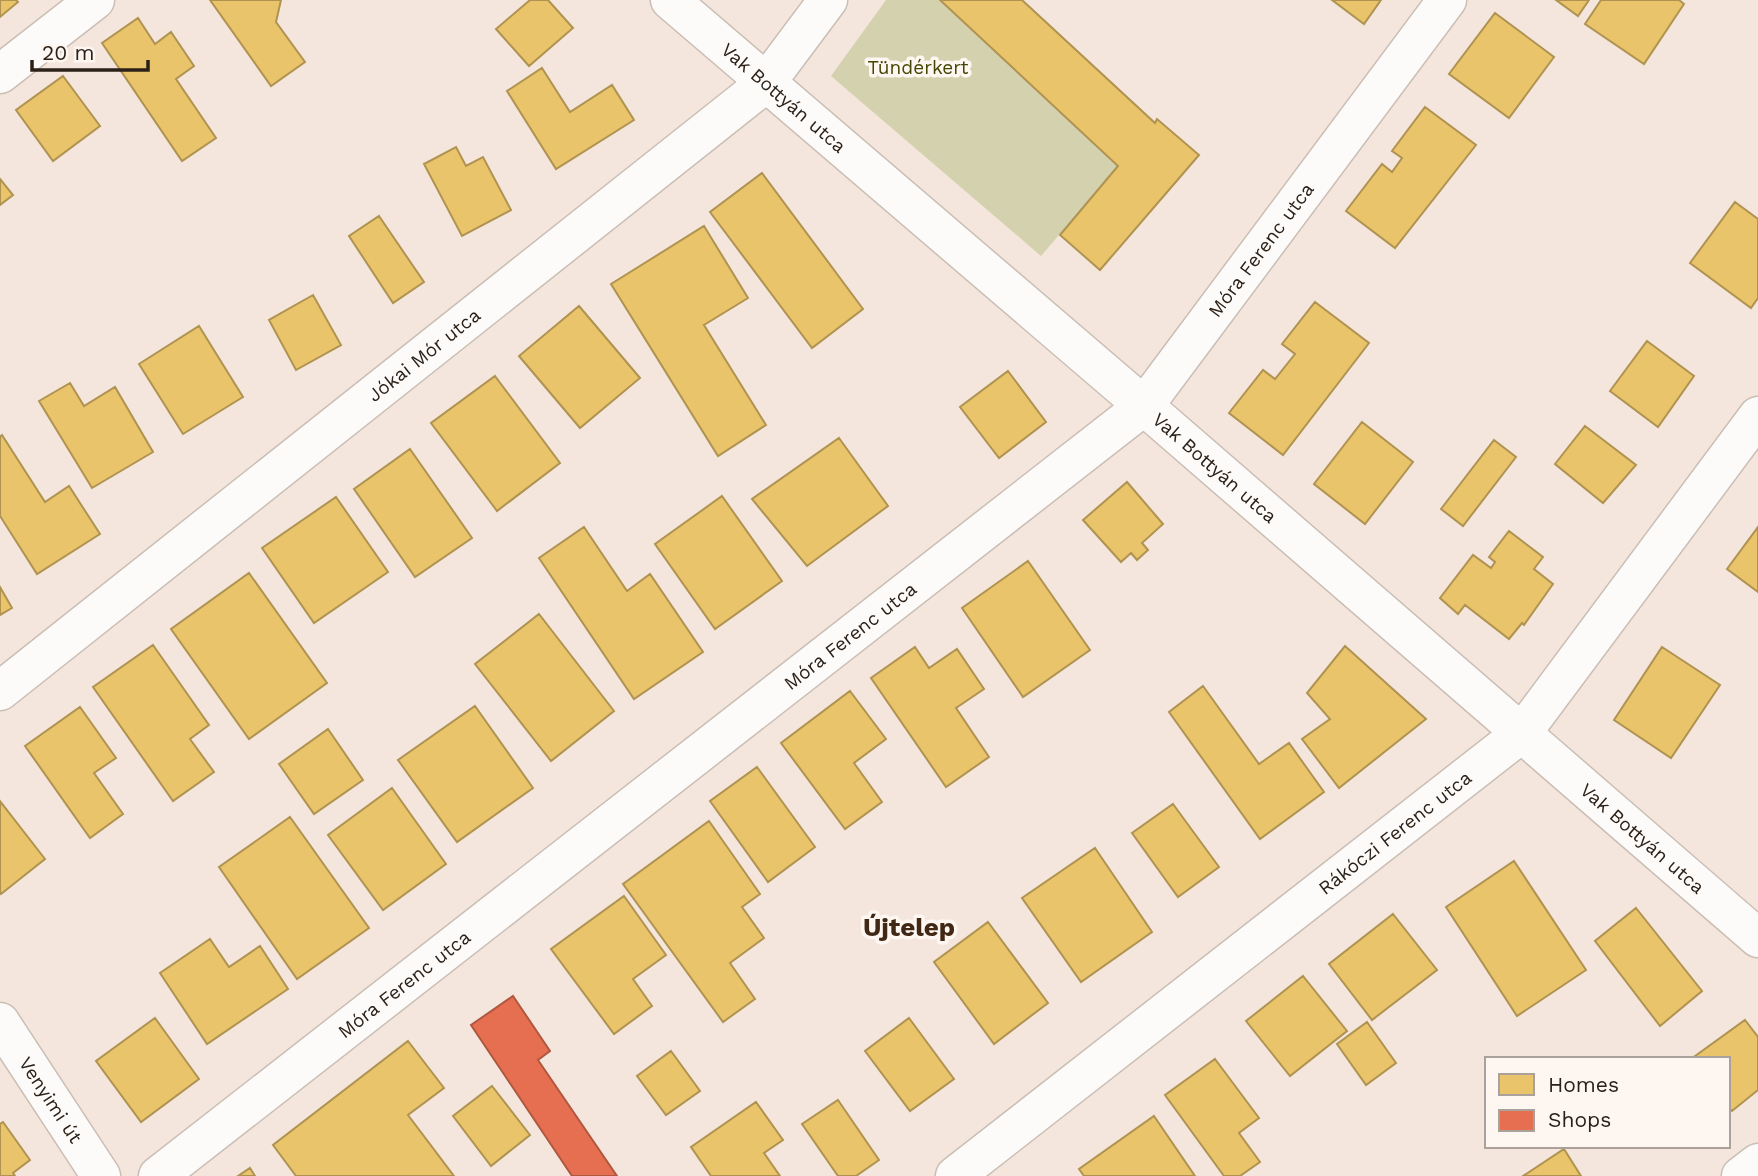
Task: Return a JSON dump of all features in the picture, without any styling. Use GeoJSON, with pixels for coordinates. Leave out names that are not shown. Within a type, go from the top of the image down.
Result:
{"type":"FeatureCollection","features":[{"type":"Feature","properties":{"kind":"street"},"geometry":{"type":"LineString","coordinates":[[0,74],[95,0]]}},
{"type":"Feature","properties":{"kind":"street","name":"Vak Bottyán utca"},"geometry":{"type":"LineString","coordinates":[[670,0],[1758,938]]}},
{"type":"Feature","properties":{"kind":"street","name":"Jókai Mór utca"},"geometry":{"type":"LineString","coordinates":[[0,691],[766,83],[828,0]]}},
{"type":"Feature","properties":{"kind":"street","name":"Móra Ferenc utca"},"geometry":{"type":"LineString","coordinates":[[158,1176],[1144,406],[1447,0]]}},
{"type":"Feature","properties":{"kind":"street","name":"Rákóczi Ferenc utca"},"geometry":{"type":"LineString","coordinates":[[955,1176],[1522,733],[1758,416]]}},
{"type":"Feature","properties":{"kind":"street","name":"Venyimi út"},"geometry":{"type":"LineString","coordinates":[[0,1022],[101,1176]]}},
{"type":"Feature","properties":{"kind":"street"},"geometry":{"type":"LineString","coordinates":[[1741,1176],[1758,1163]]}},
{"type":"Feature","properties":{"kind":"green space","name":"Tündérkert"},"geometry":{"type":"Polygon","coordinates":[[[886,0],[939,0],[1118,166],[1041,256],[831,76],[886,0]]]}},
{"type":"Feature","properties":{"kind":"building: Homes"},"geometry":{"type":"Polygon","coordinates":[[[0,0],[16,0],[18,2],[0,17],[0,0]]]}},
{"type":"Feature","properties":{"kind":"building: Homes"},"geometry":{"type":"Polygon","coordinates":[[[210,0],[281,0],[276,22],[305,62],[271,86],[210,0]]]}},
{"type":"Feature","properties":{"kind":"building: Homes"},"geometry":{"type":"Polygon","coordinates":[[[530,0],[548,0],[573,28],[529,66],[496,29],[530,0]]]}},
{"type":"Feature","properties":{"kind":"building: Homes"},"geometry":{"type":"Polygon","coordinates":[[[940,0],[1022,0],[1155,123],[1157,119],[1199,155],[1100,270],[1060,235],[1118,166],[940,0]]]}},
{"type":"Feature","properties":{"kind":"building: Homes"},"geometry":{"type":"Polygon","coordinates":[[[1332,0],[1381,0],[1364,24],[1332,0]]]}},
{"type":"Feature","properties":{"kind":"building: Homes"},"geometry":{"type":"Polygon","coordinates":[[[1556,0],[1589,0],[1578,16],[1556,0]]]}},
{"type":"Feature","properties":{"kind":"building: Homes"},"geometry":{"type":"Polygon","coordinates":[[[1601,0],[1679,0],[1684,4],[1644,64],[1585,24],[1601,0]]]}},
{"type":"Feature","properties":{"kind":"building: Homes"},"geometry":{"type":"Polygon","coordinates":[[[1495,13],[1554,57],[1509,118],[1449,74],[1495,13]]]}},
{"type":"Feature","properties":{"kind":"building: Homes"},"geometry":{"type":"Polygon","coordinates":[[[138,18],[155,44],[171,32],[194,66],[176,79],[216,138],[182,161],[102,43],[138,18]]]}},
{"type":"Feature","properties":{"kind":"building: Homes"},"geometry":{"type":"Polygon","coordinates":[[[542,68],[570,112],[612,85],[634,120],[556,169],[507,91],[542,68]]]}},
{"type":"Feature","properties":{"kind":"building: Homes"},"geometry":{"type":"Polygon","coordinates":[[[63,76],[100,126],[53,161],[16,110],[63,76]]]}},
{"type":"Feature","properties":{"kind":"building: Homes"},"geometry":{"type":"Polygon","coordinates":[[[1425,107],[1476,145],[1395,248],[1346,211],[1382,164],[1392,172],[1402,158],[1392,151],[1425,107]]]}},
{"type":"Feature","properties":{"kind":"building: Homes"},"geometry":{"type":"Polygon","coordinates":[[[456,147],[466,166],[483,157],[511,210],[462,236],[424,164],[456,147]]]}},
{"type":"Feature","properties":{"kind":"building: Homes"},"geometry":{"type":"Polygon","coordinates":[[[762,173],[863,309],[812,348],[710,212],[762,173]]]}},
{"type":"Feature","properties":{"kind":"building: Homes"},"geometry":{"type":"Polygon","coordinates":[[[0,179],[13,195],[0,205],[0,179]]]}},
{"type":"Feature","properties":{"kind":"building: Homes"},"geometry":{"type":"Polygon","coordinates":[[[1735,202],[1758,219],[1758,298],[1751,308],[1690,263],[1735,202]]]}},
{"type":"Feature","properties":{"kind":"building: Homes"},"geometry":{"type":"Polygon","coordinates":[[[379,216],[424,282],[393,303],[349,236],[379,216]]]}},
{"type":"Feature","properties":{"kind":"building: Homes"},"geometry":{"type":"Polygon","coordinates":[[[704,226],[748,298],[704,325],[766,425],[718,456],[611,284],[704,226]]]}},
{"type":"Feature","properties":{"kind":"building: Homes"},"geometry":{"type":"Polygon","coordinates":[[[313,295],[341,345],[296,370],[269,320],[313,295]]]}},
{"type":"Feature","properties":{"kind":"building: Homes"},"geometry":{"type":"Polygon","coordinates":[[[1315,302],[1369,343],[1283,455],[1229,413],[1263,370],[1275,379],[1295,354],[1282,344],[1315,302]]]}},
{"type":"Feature","properties":{"kind":"building: Homes"},"geometry":{"type":"Polygon","coordinates":[[[579,306],[640,378],[580,428],[519,356],[579,306]]]}},
{"type":"Feature","properties":{"kind":"building: Homes"},"geometry":{"type":"Polygon","coordinates":[[[199,326],[243,397],[183,434],[139,364],[199,326]]]}},
{"type":"Feature","properties":{"kind":"building: Homes"},"geometry":{"type":"Polygon","coordinates":[[[1647,341],[1694,376],[1658,427],[1610,391],[1647,341]]]}},
{"type":"Feature","properties":{"kind":"building: Homes"},"geometry":{"type":"Polygon","coordinates":[[[1008,371],[1046,422],[999,458],[960,407],[1008,371]]]}},
{"type":"Feature","properties":{"kind":"building: Homes"},"geometry":{"type":"Polygon","coordinates":[[[495,376],[560,463],[497,511],[431,423],[495,376]]]}},
{"type":"Feature","properties":{"kind":"building: Homes"},"geometry":{"type":"Polygon","coordinates":[[[70,383],[84,406],[115,387],[153,452],[92,488],[39,401],[70,383]]]}},
{"type":"Feature","properties":{"kind":"building: Homes"},"geometry":{"type":"Polygon","coordinates":[[[1362,422],[1413,462],[1365,524],[1314,484],[1362,422]]]}},
{"type":"Feature","properties":{"kind":"building: Homes"},"geometry":{"type":"Polygon","coordinates":[[[1585,426],[1636,465],[1603,503],[1555,464],[1585,426]]]}},
{"type":"Feature","properties":{"kind":"building: Homes"},"geometry":{"type":"Polygon","coordinates":[[[2,435],[45,502],[69,486],[100,534],[37,574],[0,516],[2,435]]]}},
{"type":"Feature","properties":{"kind":"building: Homes"},"geometry":{"type":"Polygon","coordinates":[[[839,438],[888,506],[807,566],[752,499],[839,438]]]}},
{"type":"Feature","properties":{"kind":"building: Homes"},"geometry":{"type":"Polygon","coordinates":[[[1494,440],[1516,457],[1463,526],[1441,509],[1494,440]]]}},
{"type":"Feature","properties":{"kind":"building: Homes"},"geometry":{"type":"Polygon","coordinates":[[[410,449],[472,538],[415,577],[354,489],[410,449]]]}},
{"type":"Feature","properties":{"kind":"building: Homes"},"geometry":{"type":"Polygon","coordinates":[[[1127,482],[1163,524],[1142,543],[1148,550],[1137,560],[1131,553],[1121,562],[1083,520],[1127,482]]]}},
{"type":"Feature","properties":{"kind":"building: Homes"},"geometry":{"type":"Polygon","coordinates":[[[722,496],[782,581],[715,629],[655,544],[722,496]]]}},
{"type":"Feature","properties":{"kind":"building: Homes"},"geometry":{"type":"Polygon","coordinates":[[[336,497],[388,572],[314,623],[262,548],[336,497]]]}},
{"type":"Feature","properties":{"kind":"building: Homes"},"geometry":{"type":"Polygon","coordinates":[[[584,527],[627,591],[650,574],[703,652],[634,699],[539,558],[584,527]]]}},
{"type":"Feature","properties":{"kind":"building: Homes"},"geometry":{"type":"Polygon","coordinates":[[[1758,527],[1758,592],[1727,569],[1758,527]]]}},
{"type":"Feature","properties":{"kind":"building: Homes"},"geometry":{"type":"Polygon","coordinates":[[[1509,531],[1543,557],[1534,569],[1553,584],[1524,625],[1522,623],[1509,639],[1465,605],[1458,614],[1440,598],[1473,555],[1491,568],[1495,562],[1489,557],[1509,531]]]}},
{"type":"Feature","properties":{"kind":"building: Homes"},"geometry":{"type":"Polygon","coordinates":[[[1028,561],[1090,650],[1023,697],[962,608],[1028,561]]]}},
{"type":"Feature","properties":{"kind":"building: Homes"},"geometry":{"type":"Polygon","coordinates":[[[249,573],[327,683],[249,739],[171,629],[249,573]]]}},
{"type":"Feature","properties":{"kind":"building: Homes"},"geometry":{"type":"Polygon","coordinates":[[[0,587],[12,608],[0,615],[0,587]]]}},
{"type":"Feature","properties":{"kind":"building: Homes"},"geometry":{"type":"Polygon","coordinates":[[[539,614],[614,711],[551,761],[475,664],[539,614]]]}},
{"type":"Feature","properties":{"kind":"building: Homes"},"geometry":{"type":"Polygon","coordinates":[[[153,645],[209,725],[190,739],[214,772],[173,801],[93,687],[153,645]]]}},
{"type":"Feature","properties":{"kind":"building: Homes"},"geometry":{"type":"Polygon","coordinates":[[[1345,646],[1426,719],[1339,788],[1302,739],[1330,719],[1307,693],[1345,646]]]}},
{"type":"Feature","properties":{"kind":"building: Homes"},"geometry":{"type":"Polygon","coordinates":[[[915,647],[929,668],[957,649],[984,689],[956,708],[989,757],[946,787],[871,678],[915,647]]]}},
{"type":"Feature","properties":{"kind":"building: Homes"},"geometry":{"type":"Polygon","coordinates":[[[1662,647],[1720,685],[1671,758],[1614,720],[1662,647]]]}},
{"type":"Feature","properties":{"kind":"building: Homes"},"geometry":{"type":"Polygon","coordinates":[[[1203,686],[1259,764],[1289,743],[1324,792],[1260,839],[1169,712],[1203,686]]]}},
{"type":"Feature","properties":{"kind":"building: Homes"},"geometry":{"type":"Polygon","coordinates":[[[850,691],[886,739],[854,763],[882,802],[845,829],[781,743],[850,691]]]}},
{"type":"Feature","properties":{"kind":"building: Homes"},"geometry":{"type":"Polygon","coordinates":[[[475,706],[533,788],[457,842],[398,760],[475,706]]]}},
{"type":"Feature","properties":{"kind":"building: Homes"},"geometry":{"type":"Polygon","coordinates":[[[80,707],[116,758],[94,773],[123,814],[90,838],[25,746],[80,707]]]}},
{"type":"Feature","properties":{"kind":"building: Homes"},"geometry":{"type":"Polygon","coordinates":[[[328,729],[363,780],[314,814],[279,764],[328,729]]]}},
{"type":"Feature","properties":{"kind":"building: Homes"},"geometry":{"type":"Polygon","coordinates":[[[757,767],[815,847],[768,882],[710,801],[757,767]]]}},
{"type":"Feature","properties":{"kind":"building: Homes"},"geometry":{"type":"Polygon","coordinates":[[[392,788],[446,864],[383,910],[328,835],[392,788]]]}},
{"type":"Feature","properties":{"kind":"building: Homes"},"geometry":{"type":"Polygon","coordinates":[[[0,801],[45,859],[1,894],[0,892],[0,801]]]}},
{"type":"Feature","properties":{"kind":"building: Homes"},"geometry":{"type":"Polygon","coordinates":[[[1173,804],[1219,867],[1178,897],[1132,833],[1173,804]]]}},
{"type":"Feature","properties":{"kind":"building: Homes"},"geometry":{"type":"Polygon","coordinates":[[[290,817],[369,928],[297,979],[219,867],[290,817]]]}},
{"type":"Feature","properties":{"kind":"building: Homes"},"geometry":{"type":"Polygon","coordinates":[[[709,821],[760,894],[742,907],[764,938],[730,963],[755,999],[723,1022],[623,884],[709,821]]]}},
{"type":"Feature","properties":{"kind":"building: Homes"},"geometry":{"type":"Polygon","coordinates":[[[1095,848],[1152,932],[1081,982],[1022,898],[1095,848]]]}},
{"type":"Feature","properties":{"kind":"building: Homes"},"geometry":{"type":"Polygon","coordinates":[[[1514,861],[1586,970],[1517,1016],[1446,907],[1514,861]]]}},
{"type":"Feature","properties":{"kind":"building: Homes"},"geometry":{"type":"Polygon","coordinates":[[[624,896],[666,955],[633,979],[652,1006],[614,1034],[551,949],[624,896]]]}},
{"type":"Feature","properties":{"kind":"building: Homes"},"geometry":{"type":"Polygon","coordinates":[[[1636,908],[1702,991],[1660,1026],[1595,941],[1636,908]]]}},
{"type":"Feature","properties":{"kind":"building: Homes"},"geometry":{"type":"Polygon","coordinates":[[[1393,914],[1437,970],[1372,1020],[1329,964],[1393,914]]]}},
{"type":"Feature","properties":{"kind":"building: Homes"},"geometry":{"type":"Polygon","coordinates":[[[988,922],[1048,1003],[994,1044],[934,962],[988,922]]]}},
{"type":"Feature","properties":{"kind":"building: Homes"},"geometry":{"type":"Polygon","coordinates":[[[210,939],[229,967],[260,946],[288,989],[207,1044],[160,973],[210,939]]]}},
{"type":"Feature","properties":{"kind":"building: Homes"},"geometry":{"type":"Polygon","coordinates":[[[1303,976],[1347,1031],[1290,1076],[1246,1021],[1303,976]]]}},
{"type":"Feature","properties":{"kind":"building: Homes"},"geometry":{"type":"Polygon","coordinates":[[[155,1018],[199,1079],[141,1122],[96,1061],[155,1018]]]}},
{"type":"Feature","properties":{"kind":"building: Homes"},"geometry":{"type":"Polygon","coordinates":[[[909,1018],[954,1079],[910,1111],[865,1051],[909,1018]]]}},
{"type":"Feature","properties":{"kind":"building: Homes"},"geometry":{"type":"Polygon","coordinates":[[[1745,1020],[1758,1037],[1758,1090],[1732,1111],[1730,1057],[1694,1057],[1745,1020]]]}},
{"type":"Feature","properties":{"kind":"building: Homes"},"geometry":{"type":"Polygon","coordinates":[[[1367,1022],[1396,1063],[1366,1085],[1337,1044],[1367,1022]]]}},
{"type":"Feature","properties":{"kind":"building: Homes"},"geometry":{"type":"Polygon","coordinates":[[[408,1041],[444,1088],[408,1115],[454,1176],[296,1176],[273,1145],[408,1041]]]}},
{"type":"Feature","properties":{"kind":"building: Homes"},"geometry":{"type":"Polygon","coordinates":[[[671,1051],[700,1091],[666,1115],[637,1076],[671,1051]]]}},
{"type":"Feature","properties":{"kind":"building: Homes"},"geometry":{"type":"Polygon","coordinates":[[[1215,1059],[1259,1118],[1239,1133],[1260,1162],[1240,1176],[1224,1176],[1165,1095],[1215,1059]]]}},
{"type":"Feature","properties":{"kind":"building: Homes"},"geometry":{"type":"Polygon","coordinates":[[[492,1086],[530,1135],[491,1166],[453,1116],[492,1086]]]}},
{"type":"Feature","properties":{"kind":"building: Homes"},"geometry":{"type":"Polygon","coordinates":[[[838,1100],[879,1160],[856,1176],[838,1176],[802,1124],[838,1100]]]}},
{"type":"Feature","properties":{"kind":"building: Homes"},"geometry":{"type":"Polygon","coordinates":[[[756,1102],[783,1140],[764,1153],[780,1176],[711,1176],[691,1147],[756,1102]]]}},
{"type":"Feature","properties":{"kind":"building: Homes"},"geometry":{"type":"Polygon","coordinates":[[[1154,1116],[1195,1176],[1084,1176],[1079,1169],[1154,1116]]]}},
{"type":"Feature","properties":{"kind":"building: Homes"},"geometry":{"type":"Polygon","coordinates":[[[3,1122],[30,1160],[13,1173],[15,1176],[0,1176],[0,1124],[3,1122]]]}},
{"type":"Feature","properties":{"kind":"building: Homes"},"geometry":{"type":"Polygon","coordinates":[[[1564,1149],[1581,1176],[1523,1176],[1564,1149]]]}},
{"type":"Feature","properties":{"kind":"building: Homes"},"geometry":{"type":"Polygon","coordinates":[[[250,1168],[255,1176],[238,1176],[250,1168]]]}},
{"type":"Feature","properties":{"kind":"building: Shops"},"geometry":{"type":"Polygon","coordinates":[[[513,996],[550,1051],[538,1060],[617,1176],[572,1176],[471,1025],[513,996]]]}},
{"type":"Feature","properties":{"kind":"district","name":"Újtelep"},"geometry":{"type":"Point","coordinates":[909,927]}}]}
